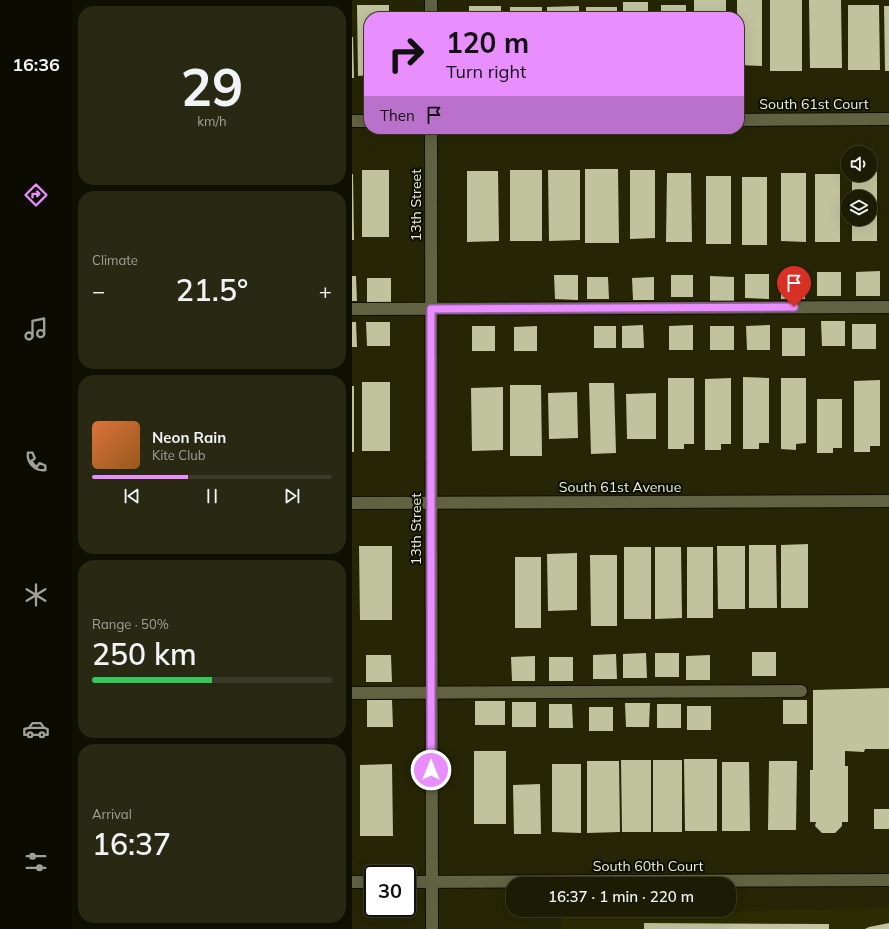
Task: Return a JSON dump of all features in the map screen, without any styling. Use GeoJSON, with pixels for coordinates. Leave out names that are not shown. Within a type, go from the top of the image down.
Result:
{"type":"FeatureCollection","features":[{"type":"Feature","properties":{"kind":"street"},"geometry":{"type":"LineString","coordinates":[[431,0],[431,12]]}},
{"type":"Feature","properties":{"kind":"street","name":"South 61st Court"},"geometry":{"type":"LineString","coordinates":[[744,120],[889,119]]}},
{"type":"Feature","properties":{"kind":"street"},"geometry":{"type":"LineString","coordinates":[[352,121],[364,121]]}},
{"type":"Feature","properties":{"kind":"street","name":"13th Street"},"geometry":{"type":"LineString","coordinates":[[431,134],[432,929]]}},
{"type":"Feature","properties":{"kind":"street"},"geometry":{"type":"LineString","coordinates":[[352,309],[889,307]]}},
{"type":"Feature","properties":{"kind":"street","name":"South 61st Avenue"},"geometry":{"type":"LineString","coordinates":[[352,503],[889,501]]}},
{"type":"Feature","properties":{"kind":"street"},"geometry":{"type":"LineString","coordinates":[[352,693],[801,691]]}},
{"type":"Feature","properties":{"kind":"street","name":"South 60th Court"},"geometry":{"type":"LineString","coordinates":[[416,882],[889,880]]}},
{"type":"Feature","properties":{"kind":"street"},"geometry":{"type":"LineString","coordinates":[[352,882],[364,882]]}},
{"type":"Feature","properties":{"kind":"shaded area"},"geometry":{"type":"Polygon","coordinates":[[[889,908],[889,929],[561,929],[561,917],[736,917],[736,911],[889,908]]]}},
{"type":"Feature","properties":{"kind":"building"},"geometry":{"type":"Polygon","coordinates":[[[694,0],[726,0],[726,12],[694,12],[694,0]]]}},
{"type":"Feature","properties":{"kind":"building"},"geometry":{"type":"Polygon","coordinates":[[[737,0],[762,0],[762,66],[744,65],[744,12],[737,12],[737,0]]]}},
{"type":"Feature","properties":{"kind":"building"},"geometry":{"type":"Polygon","coordinates":[[[770,0],[802,0],[802,71],[770,71],[770,0]]]}},
{"type":"Feature","properties":{"kind":"building"},"geometry":{"type":"Polygon","coordinates":[[[809,0],[841,0],[842,68],[810,68],[809,0]]]}},
{"type":"Feature","properties":{"kind":"building"},"geometry":{"type":"Polygon","coordinates":[[[623,2],[648,2],[648,12],[623,12],[623,2]]]}},
{"type":"Feature","properties":{"kind":"building"},"geometry":{"type":"Polygon","coordinates":[[[357,5],[389,5],[389,12],[364,12],[364,75],[358,76],[357,5]]]}},
{"type":"Feature","properties":{"kind":"building"},"geometry":{"type":"Polygon","coordinates":[[[661,5],[686,5],[686,12],[661,12],[661,5]]]}},
{"type":"Feature","properties":{"kind":"building"},"geometry":{"type":"Polygon","coordinates":[[[848,5],[879,5],[880,70],[848,70],[848,5]]]}},
{"type":"Feature","properties":{"kind":"building"},"geometry":{"type":"Polygon","coordinates":[[[469,6],[501,6],[501,12],[469,12],[469,6]]]}},
{"type":"Feature","properties":{"kind":"building"},"geometry":{"type":"Polygon","coordinates":[[[579,6],[579,12],[547,12],[547,7],[579,6]]]}},
{"type":"Feature","properties":{"kind":"building"},"geometry":{"type":"Polygon","coordinates":[[[884,6],[889,6],[889,71],[885,71],[884,6]]]}},
{"type":"Feature","properties":{"kind":"building"},"geometry":{"type":"Polygon","coordinates":[[[510,7],[542,7],[542,12],[510,12],[510,7]]]}},
{"type":"Feature","properties":{"kind":"building"},"geometry":{"type":"Polygon","coordinates":[[[586,7],[617,7],[617,12],[586,12],[586,7]]]}},
{"type":"Feature","properties":{"kind":"building"},"geometry":{"type":"Polygon","coordinates":[[[353,37],[354,78],[352,78],[353,37]]]}},
{"type":"Feature","properties":{"kind":"building"},"geometry":{"type":"Polygon","coordinates":[[[585,169],[618,169],[619,243],[585,243],[585,169]]]}},
{"type":"Feature","properties":{"kind":"building"},"geometry":{"type":"Polygon","coordinates":[[[362,170],[389,170],[389,237],[362,237],[362,170]]]}},
{"type":"Feature","properties":{"kind":"building"},"geometry":{"type":"Polygon","coordinates":[[[510,170],[542,170],[542,241],[510,241],[510,170]]]}},
{"type":"Feature","properties":{"kind":"building"},"geometry":{"type":"Polygon","coordinates":[[[548,170],[580,170],[580,240],[549,241],[548,170]]]}},
{"type":"Feature","properties":{"kind":"building"},"geometry":{"type":"Polygon","coordinates":[[[630,170],[655,170],[655,238],[630,239],[630,170]]]}},
{"type":"Feature","properties":{"kind":"building"},"geometry":{"type":"Polygon","coordinates":[[[467,171],[498,171],[499,241],[467,242],[467,171]]]}},
{"type":"Feature","properties":{"kind":"building"},"geometry":{"type":"Polygon","coordinates":[[[667,173],[691,173],[692,242],[666,242],[667,173]]]}},
{"type":"Feature","properties":{"kind":"building"},"geometry":{"type":"Polygon","coordinates":[[[781,173],[806,173],[806,242],[781,241],[781,173]]]}},
{"type":"Feature","properties":{"kind":"building"},"geometry":{"type":"Polygon","coordinates":[[[353,174],[354,240],[352,240],[353,174]]]}},
{"type":"Feature","properties":{"kind":"building"},"geometry":{"type":"Polygon","coordinates":[[[815,174],[840,174],[840,242],[815,242],[815,174]]]}},
{"type":"Feature","properties":{"kind":"building"},"geometry":{"type":"Polygon","coordinates":[[[706,176],[731,176],[731,244],[706,244],[706,176]]]}},
{"type":"Feature","properties":{"kind":"building"},"geometry":{"type":"Polygon","coordinates":[[[742,177],[767,177],[767,245],[742,245],[742,177]]]}},
{"type":"Feature","properties":{"kind":"building"},"geometry":{"type":"Polygon","coordinates":[[[852,182],[877,182],[877,190],[852,190],[852,182]]]}},
{"type":"Feature","properties":{"kind":"building"},"geometry":{"type":"Polygon","coordinates":[[[852,226],[877,226],[877,241],[852,241],[852,226]]]}},
{"type":"Feature","properties":{"kind":"building"},"geometry":{"type":"Polygon","coordinates":[[[880,271],[880,296],[856,296],[856,272],[880,271]]]}},
{"type":"Feature","properties":{"kind":"building"},"geometry":{"type":"Polygon","coordinates":[[[817,272],[841,272],[841,296],[817,296],[817,272]]]}},
{"type":"Feature","properties":{"kind":"building"},"geometry":{"type":"Polygon","coordinates":[[[745,274],[769,274],[769,299],[745,298],[745,274]]]}},
{"type":"Feature","properties":{"kind":"building"},"geometry":{"type":"Polygon","coordinates":[[[554,275],[578,275],[578,300],[555,299],[554,275]]]}},
{"type":"Feature","properties":{"kind":"building"},"geometry":{"type":"Polygon","coordinates":[[[671,275],[693,275],[693,297],[671,297],[671,275]]]}},
{"type":"Feature","properties":{"kind":"building"},"geometry":{"type":"Polygon","coordinates":[[[781,275],[805,275],[805,299],[781,299],[781,275]]]}},
{"type":"Feature","properties":{"kind":"building"},"geometry":{"type":"Polygon","coordinates":[[[352,276],[356,276],[357,301],[352,301],[352,276]]]}},
{"type":"Feature","properties":{"kind":"building"},"geometry":{"type":"Polygon","coordinates":[[[710,276],[734,277],[734,301],[710,301],[710,276]]]}},
{"type":"Feature","properties":{"kind":"building"},"geometry":{"type":"Polygon","coordinates":[[[587,277],[608,277],[609,299],[587,299],[587,277]]]}},
{"type":"Feature","properties":{"kind":"building"},"geometry":{"type":"Polygon","coordinates":[[[654,277],[654,300],[633,300],[632,278],[654,277]]]}},
{"type":"Feature","properties":{"kind":"building"},"geometry":{"type":"Polygon","coordinates":[[[367,278],[391,278],[391,302],[367,302],[367,278]]]}},
{"type":"Feature","properties":{"kind":"building"},"geometry":{"type":"Polygon","coordinates":[[[821,321],[845,321],[845,346],[822,346],[821,321]]]}},
{"type":"Feature","properties":{"kind":"building"},"geometry":{"type":"Polygon","coordinates":[[[352,322],[356,322],[357,347],[352,347],[352,322]]]}},
{"type":"Feature","properties":{"kind":"building"},"geometry":{"type":"Polygon","coordinates":[[[366,322],[390,322],[390,346],[367,346],[366,322]]]}},
{"type":"Feature","properties":{"kind":"building"},"geometry":{"type":"Polygon","coordinates":[[[852,324],[876,324],[876,349],[852,349],[852,324]]]}},
{"type":"Feature","properties":{"kind":"building"},"geometry":{"type":"Polygon","coordinates":[[[643,325],[644,348],[622,348],[622,326],[643,325]]]}},
{"type":"Feature","properties":{"kind":"building"},"geometry":{"type":"Polygon","coordinates":[[[693,325],[693,350],[669,350],[669,326],[693,325]]]}},
{"type":"Feature","properties":{"kind":"building"},"geometry":{"type":"Polygon","coordinates":[[[770,325],[770,350],[747,350],[746,326],[770,325]]]}},
{"type":"Feature","properties":{"kind":"building"},"geometry":{"type":"Polygon","coordinates":[[[472,326],[495,326],[495,351],[472,351],[472,326]]]}},
{"type":"Feature","properties":{"kind":"building"},"geometry":{"type":"Polygon","coordinates":[[[537,326],[537,351],[514,351],[514,327],[537,326]]]}},
{"type":"Feature","properties":{"kind":"building"},"geometry":{"type":"Polygon","coordinates":[[[594,326],[616,326],[616,348],[594,348],[594,326]]]}},
{"type":"Feature","properties":{"kind":"building"},"geometry":{"type":"Polygon","coordinates":[[[710,326],[734,326],[734,350],[710,350],[710,326]]]}},
{"type":"Feature","properties":{"kind":"building"},"geometry":{"type":"Polygon","coordinates":[[[782,328],[805,328],[805,356],[782,356],[782,328]]]}},
{"type":"Feature","properties":{"kind":"building"},"geometry":{"type":"Polygon","coordinates":[[[743,377],[769,378],[769,443],[759,443],[759,449],[743,449],[743,377]]]}},
{"type":"Feature","properties":{"kind":"building"},"geometry":{"type":"Polygon","coordinates":[[[668,378],[694,378],[694,444],[684,444],[684,449],[668,449],[668,378]]]}},
{"type":"Feature","properties":{"kind":"building"},"geometry":{"type":"Polygon","coordinates":[[[731,378],[731,444],[721,444],[721,450],[705,450],[705,379],[731,378]]]}},
{"type":"Feature","properties":{"kind":"building"},"geometry":{"type":"Polygon","coordinates":[[[781,378],[806,378],[806,443],[796,444],[796,450],[781,449],[781,378]]]}},
{"type":"Feature","properties":{"kind":"building"},"geometry":{"type":"Polygon","coordinates":[[[880,380],[880,446],[870,446],[870,452],[854,452],[854,381],[880,380]]]}},
{"type":"Feature","properties":{"kind":"building"},"geometry":{"type":"Polygon","coordinates":[[[362,382],[390,382],[390,451],[362,451],[362,382]]]}},
{"type":"Feature","properties":{"kind":"building"},"geometry":{"type":"Polygon","coordinates":[[[589,383],[614,383],[616,453],[591,454],[589,383]]]}},
{"type":"Feature","properties":{"kind":"building"},"geometry":{"type":"Polygon","coordinates":[[[510,385],[541,385],[542,456],[510,456],[510,385]]]}},
{"type":"Feature","properties":{"kind":"building"},"geometry":{"type":"Polygon","coordinates":[[[352,386],[354,386],[354,452],[352,452],[352,386]]]}},
{"type":"Feature","properties":{"kind":"building"},"geometry":{"type":"Polygon","coordinates":[[[503,387],[503,450],[472,451],[471,388],[503,387]]]}},
{"type":"Feature","properties":{"kind":"building"},"geometry":{"type":"Polygon","coordinates":[[[577,392],[578,438],[549,439],[548,393],[577,392]]]}},
{"type":"Feature","properties":{"kind":"building"},"geometry":{"type":"Polygon","coordinates":[[[656,393],[656,439],[627,439],[626,394],[656,393]]]}},
{"type":"Feature","properties":{"kind":"building"},"geometry":{"type":"Polygon","coordinates":[[[817,399],[842,399],[842,448],[833,448],[833,453],[817,453],[817,399]]]}},
{"type":"Feature","properties":{"kind":"building"},"geometry":{"type":"Polygon","coordinates":[[[808,544],[808,608],[781,608],[781,545],[808,544]]]}},
{"type":"Feature","properties":{"kind":"building"},"geometry":{"type":"Polygon","coordinates":[[[749,545],[776,545],[777,608],[749,608],[749,545]]]}},
{"type":"Feature","properties":{"kind":"building"},"geometry":{"type":"Polygon","coordinates":[[[359,546],[392,546],[392,620],[360,620],[359,546]]]}},
{"type":"Feature","properties":{"kind":"building"},"geometry":{"type":"Polygon","coordinates":[[[717,546],[745,546],[745,609],[718,609],[717,546]]]}},
{"type":"Feature","properties":{"kind":"building"},"geometry":{"type":"Polygon","coordinates":[[[624,547],[651,547],[651,619],[624,619],[624,547]]]}},
{"type":"Feature","properties":{"kind":"building"},"geometry":{"type":"Polygon","coordinates":[[[655,547],[681,547],[682,618],[655,619],[655,547]]]}},
{"type":"Feature","properties":{"kind":"building"},"geometry":{"type":"Polygon","coordinates":[[[687,547],[713,547],[713,618],[687,618],[687,547]]]}},
{"type":"Feature","properties":{"kind":"building"},"geometry":{"type":"Polygon","coordinates":[[[577,553],[577,610],[548,611],[547,554],[577,553]]]}},
{"type":"Feature","properties":{"kind":"building"},"geometry":{"type":"Polygon","coordinates":[[[590,555],[617,555],[617,626],[591,626],[590,555]]]}},
{"type":"Feature","properties":{"kind":"building"},"geometry":{"type":"Polygon","coordinates":[[[515,557],[541,557],[541,628],[515,628],[515,557]]]}},
{"type":"Feature","properties":{"kind":"building"},"geometry":{"type":"Polygon","coordinates":[[[752,652],[776,652],[776,676],[752,676],[752,652]]]}},
{"type":"Feature","properties":{"kind":"building"},"geometry":{"type":"Polygon","coordinates":[[[646,653],[647,678],[623,678],[623,654],[646,653]]]}},
{"type":"Feature","properties":{"kind":"building"},"geometry":{"type":"Polygon","coordinates":[[[655,653],[679,653],[679,677],[655,677],[655,653]]]}},
{"type":"Feature","properties":{"kind":"building"},"geometry":{"type":"Polygon","coordinates":[[[616,654],[617,679],[593,679],[593,655],[616,654]]]}},
{"type":"Feature","properties":{"kind":"building"},"geometry":{"type":"Polygon","coordinates":[[[366,655],[391,655],[392,682],[366,682],[366,655]]]}},
{"type":"Feature","properties":{"kind":"building"},"geometry":{"type":"Polygon","coordinates":[[[710,655],[710,680],[686,680],[686,656],[710,655]]]}},
{"type":"Feature","properties":{"kind":"building"},"geometry":{"type":"Polygon","coordinates":[[[535,656],[535,681],[512,681],[511,657],[535,656]]]}},
{"type":"Feature","properties":{"kind":"building"},"geometry":{"type":"Polygon","coordinates":[[[549,657],[573,657],[573,681],[549,681],[549,657]]]}},
{"type":"Feature","properties":{"kind":"building"},"geometry":{"type":"Polygon","coordinates":[[[889,688],[889,749],[865,749],[864,752],[845,751],[845,766],[848,766],[848,822],[842,822],[842,826],[835,833],[822,833],[815,826],[816,822],[810,822],[810,770],[813,770],[813,690],[889,688]]]}},
{"type":"Feature","properties":{"kind":"building"},"geometry":{"type":"Polygon","coordinates":[[[367,700],[392,700],[393,727],[367,727],[367,700]]]}},
{"type":"Feature","properties":{"kind":"building"},"geometry":{"type":"Polygon","coordinates":[[[783,700],[807,700],[807,724],[783,724],[783,700]]]}},
{"type":"Feature","properties":{"kind":"building"},"geometry":{"type":"Polygon","coordinates":[[[475,701],[505,701],[505,725],[475,725],[475,701]]]}},
{"type":"Feature","properties":{"kind":"building"},"geometry":{"type":"Polygon","coordinates":[[[512,702],[536,702],[536,727],[512,727],[512,702]]]}},
{"type":"Feature","properties":{"kind":"building"},"geometry":{"type":"Polygon","coordinates":[[[625,703],[650,703],[649,727],[626,727],[625,703]]]}},
{"type":"Feature","properties":{"kind":"building"},"geometry":{"type":"Polygon","coordinates":[[[549,704],[572,704],[573,728],[549,728],[549,704]]]}},
{"type":"Feature","properties":{"kind":"building"},"geometry":{"type":"Polygon","coordinates":[[[657,704],[681,704],[681,728],[657,728],[657,704]]]}},
{"type":"Feature","properties":{"kind":"building"},"geometry":{"type":"Polygon","coordinates":[[[687,706],[711,706],[711,730],[687,730],[687,706]]]}},
{"type":"Feature","properties":{"kind":"building"},"geometry":{"type":"Polygon","coordinates":[[[589,707],[613,707],[613,731],[589,731],[589,707]]]}},
{"type":"Feature","properties":{"kind":"building"},"geometry":{"type":"Polygon","coordinates":[[[474,751],[506,751],[506,824],[474,824],[474,751]]]}},
{"type":"Feature","properties":{"kind":"building"},"geometry":{"type":"Polygon","coordinates":[[[684,759],[717,759],[717,831],[685,831],[684,759]]]}},
{"type":"Feature","properties":{"kind":"building"},"geometry":{"type":"Polygon","coordinates":[[[621,760],[651,760],[651,832],[622,832],[621,760]]]}},
{"type":"Feature","properties":{"kind":"building"},"geometry":{"type":"Polygon","coordinates":[[[653,760],[682,760],[682,832],[653,832],[653,760]]]}},
{"type":"Feature","properties":{"kind":"building"},"geometry":{"type":"Polygon","coordinates":[[[587,761],[619,761],[620,832],[587,833],[587,761]]]}},
{"type":"Feature","properties":{"kind":"building"},"geometry":{"type":"Polygon","coordinates":[[[769,761],[797,761],[796,830],[768,830],[769,761]]]}},
{"type":"Feature","properties":{"kind":"building"},"geometry":{"type":"Polygon","coordinates":[[[722,762],[749,762],[750,831],[722,831],[722,762]]]}},
{"type":"Feature","properties":{"kind":"building"},"geometry":{"type":"Polygon","coordinates":[[[392,764],[393,836],[360,836],[360,765],[392,764]]]}},
{"type":"Feature","properties":{"kind":"building"},"geometry":{"type":"Polygon","coordinates":[[[552,764],[581,764],[581,833],[552,832],[552,764]]]}},
{"type":"Feature","properties":{"kind":"building"},"geometry":{"type":"Polygon","coordinates":[[[540,784],[541,834],[514,834],[513,785],[540,784]]]}},
{"type":"Feature","properties":{"kind":"building"},"geometry":{"type":"Polygon","coordinates":[[[874,809],[889,809],[889,829],[874,829],[874,809]]]}},
{"type":"Feature","properties":{"kind":"building"},"geometry":{"type":"Polygon","coordinates":[[[644,923],[829,924],[829,929],[644,929],[644,923]]]}},
{"type":"Feature","properties":{"kind":"building"},"geometry":{"type":"Polygon","coordinates":[[[889,923],[889,929],[865,929],[869,927],[889,923]]]}},
{"type":"Feature","properties":{"kind":"route"},"geometry":{"type":"LineString","coordinates":[[431,770],[431,309],[794,307]]}}]}
